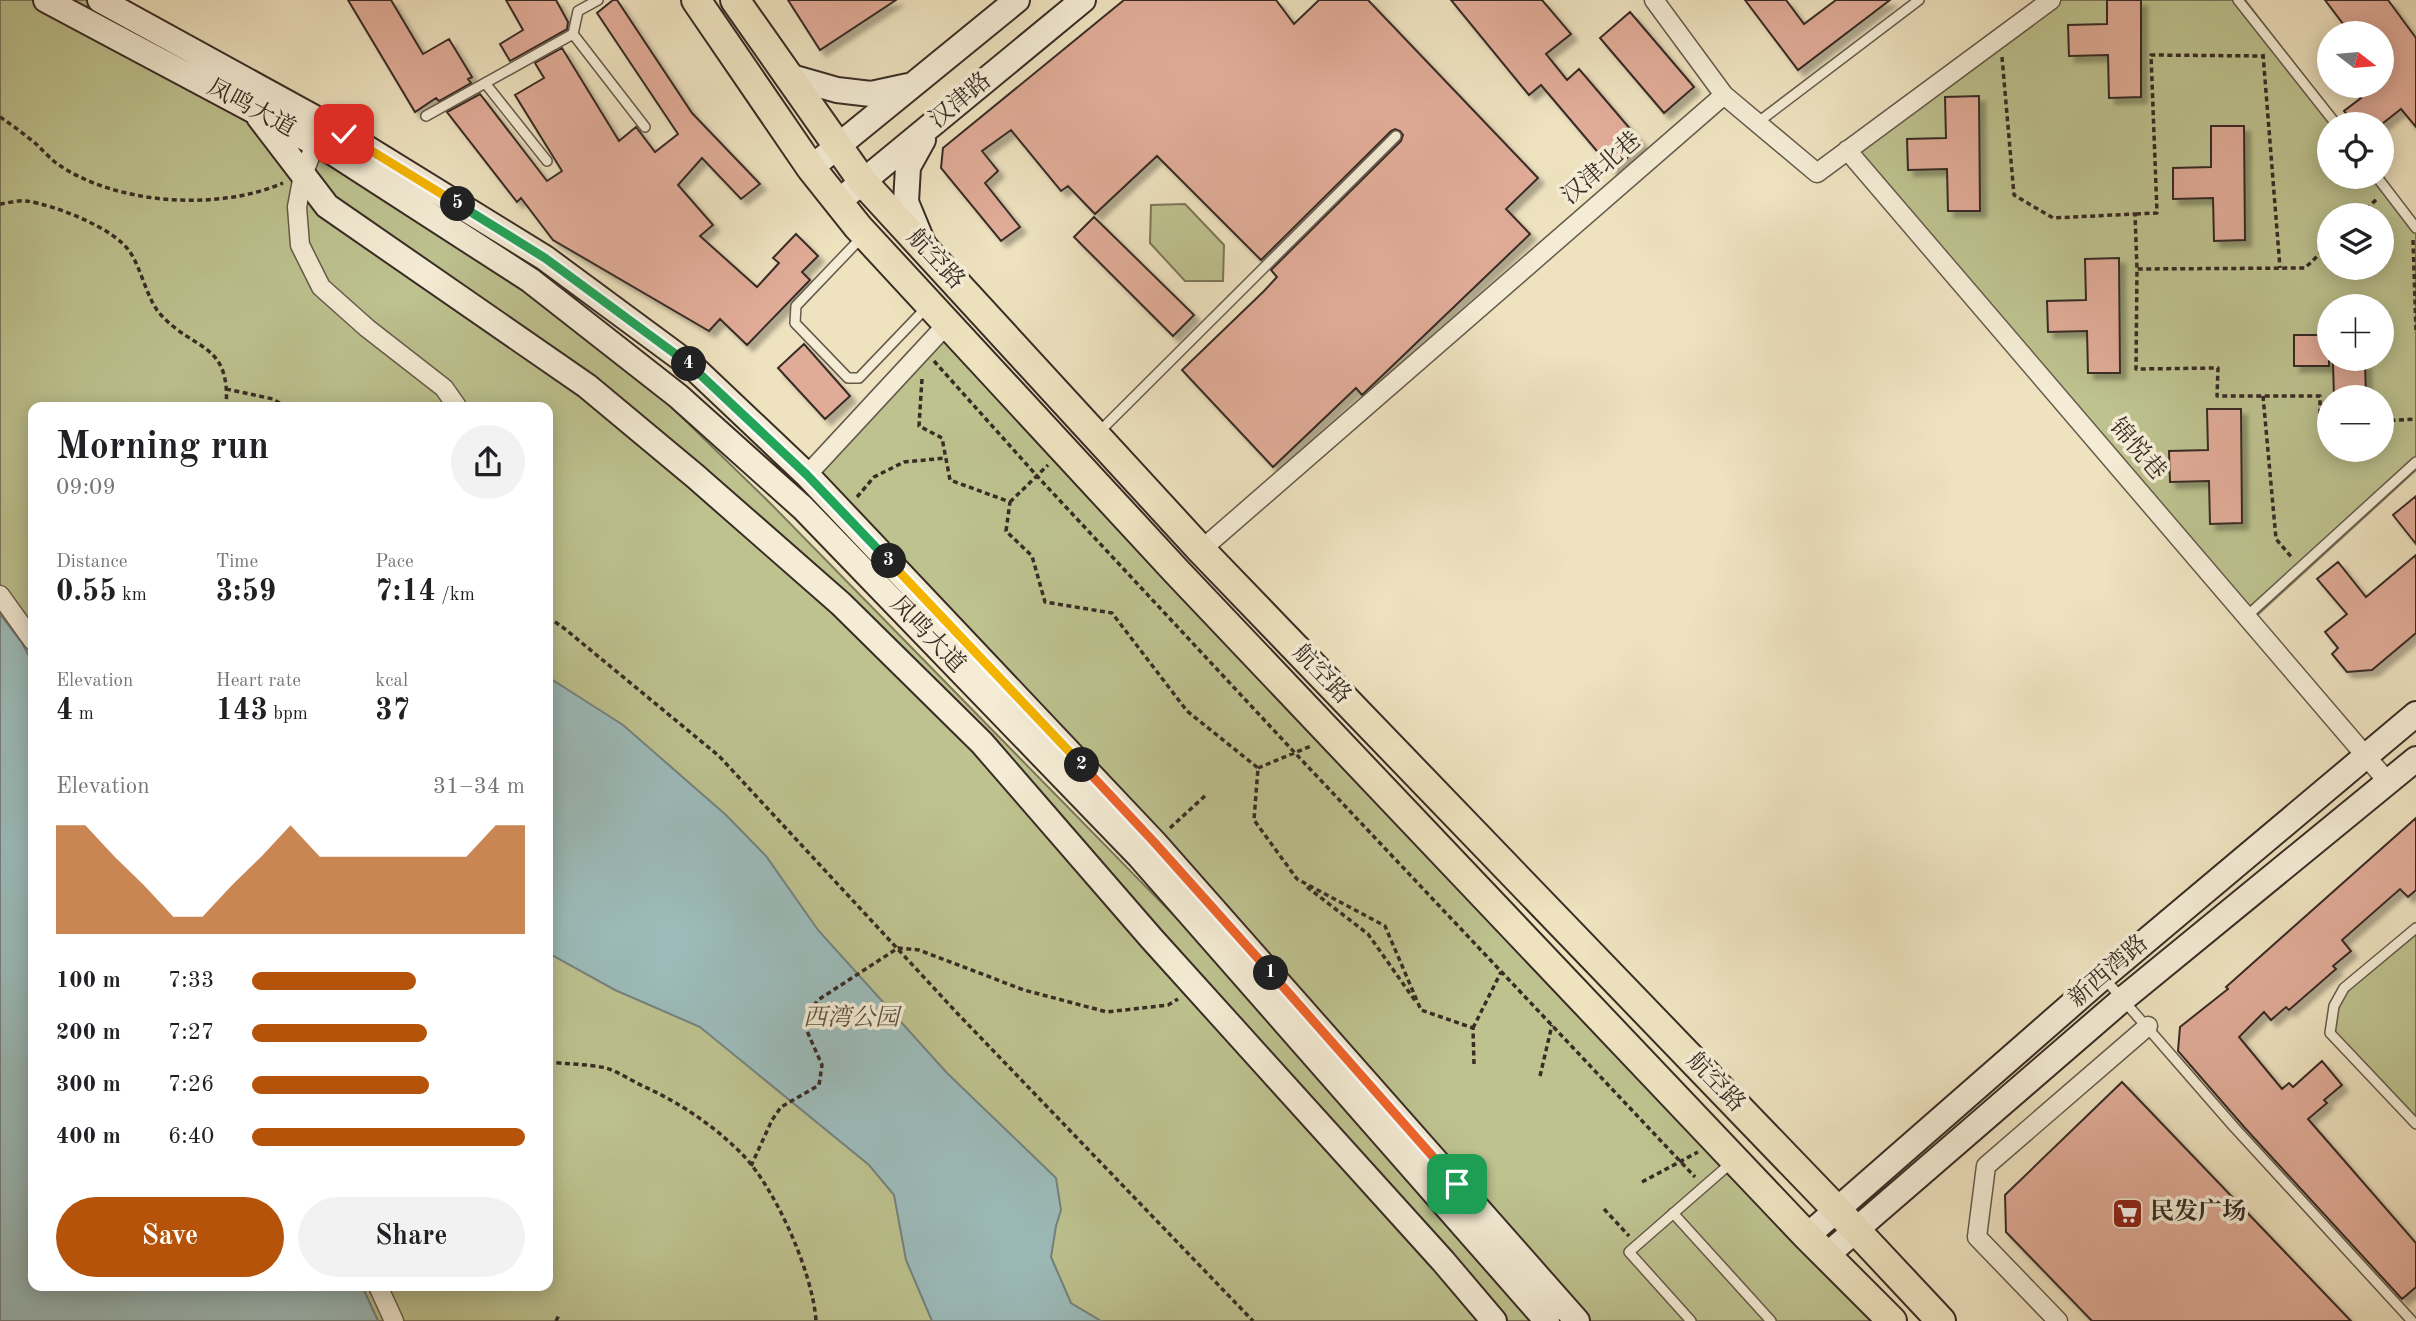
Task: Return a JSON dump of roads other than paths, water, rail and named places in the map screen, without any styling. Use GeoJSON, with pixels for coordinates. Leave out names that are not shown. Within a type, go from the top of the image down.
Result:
{"type":"FeatureCollection","features":[{"type":"Feature","properties":{"kind":"main road","name":"航空路"},"geometry":{"type":"LineString","coordinates":[[696,0],[811,167],[865,234],[1334,737],[1726,1151],[1892,1321]]}},
{"type":"Feature","properties":{"kind":"main road","name":"航空路"},"geometry":{"type":"LineString","coordinates":[[735,0],[863,181],[1201,550],[1941,1321]]}},
{"type":"Feature","properties":{"kind":"street","name":"凤鸣大道"},"geometry":{"type":"LineString","coordinates":[[46,0],[335,154],[530,280],[678,396],[803,508],[1140,857],[1547,1321]]}},
{"type":"Feature","properties":{"kind":"street","name":"凤鸣大道"},"geometry":{"type":"LineString","coordinates":[[100,0],[344,134],[545,258],[694,368],[807,475],[1154,842],[1577,1321]]}},
{"type":"Feature","properties":{"kind":"street","name":"汉津路"},"geometry":{"type":"LineString","coordinates":[[811,167],[1017,0]]}},
{"type":"Feature","properties":{"kind":"street","name":"汉津路"},"geometry":{"type":"LineString","coordinates":[[838,202],[1083,0]]}},
{"type":"Feature","properties":{"kind":"street"},"geometry":{"type":"LineString","coordinates":[[1654,0],[1724,95],[1816,173],[2051,0]]}},
{"type":"Feature","properties":{"kind":"street"},"geometry":{"type":"LineString","coordinates":[[788,76],[837,90],[871,94],[912,86]]}},
{"type":"Feature","properties":{"kind":"street","name":"汉津北巷"},"geometry":{"type":"LineString","coordinates":[[1201,550],[1724,95]]}},
{"type":"Feature","properties":{"kind":"street"},"geometry":{"type":"LineString","coordinates":[[254,111],[327,206],[587,386],[841,604],[982,743],[1197,989],[1494,1321]]}},
{"type":"Feature","properties":{"kind":"street"},"geometry":{"type":"LineString","coordinates":[[926,250],[906,202],[907,179],[908,167],[933,124]]}},
{"type":"Feature","properties":{"kind":"street"},"geometry":{"type":"LineString","coordinates":[[315,144],[303,175],[297,207],[300,245],[321,287],[367,328],[444,388],[454,402]]}},
{"type":"Feature","properties":{"kind":"street","name":"锦悦巷"},"geometry":{"type":"LineString","coordinates":[[1847,150],[2388,782]]}},
{"type":"Feature","properties":{"kind":"street"},"geometry":{"type":"LineString","coordinates":[[807,475],[923,349],[939,313]]}},
{"type":"Feature","properties":{"kind":"street"},"geometry":{"type":"LineString","coordinates":[[0,594],[28,635]]}},
{"type":"Feature","properties":{"kind":"street","name":"新西湾路"},"geometry":{"type":"LineString","coordinates":[[1817,1245],[1837,1210],[2103,977],[2416,714]]}},
{"type":"Feature","properties":{"kind":"street","name":"新西湾路"},"geometry":{"type":"LineString","coordinates":[[1817,1245],[1856,1230],[2123,999],[2416,759]]}},
{"type":"Feature","properties":{"kind":"street"},"geometry":{"type":"LineString","coordinates":[[2058,1321],[1978,1237],[1986,1166],[2148,1026]]}},
{"type":"Feature","properties":{"kind":"street"},"geometry":{"type":"LineString","coordinates":[[380,1291],[394,1321]]}},
{"type":"Feature","properties":{"kind":"lane"},"geometry":{"type":"LineString","coordinates":[[426,116],[573,34],[578,12],[598,0]]}},
{"type":"Feature","properties":{"kind":"lane"},"geometry":{"type":"LineString","coordinates":[[1757,123],[1919,0]]}},
{"type":"Feature","properties":{"kind":"lane"},"geometry":{"type":"LineString","coordinates":[[2238,0],[2327,112]]}},
{"type":"Feature","properties":{"kind":"lane"},"geometry":{"type":"LineString","coordinates":[[573,34],[645,127]]}},
{"type":"Feature","properties":{"kind":"lane"},"geometry":{"type":"LineString","coordinates":[[485,83],[547,161]]}},
{"type":"Feature","properties":{"kind":"lane"},"geometry":{"type":"LineString","coordinates":[[1096,435],[1396,136]]}},
{"type":"Feature","properties":{"kind":"lane"},"geometry":{"type":"LineString","coordinates":[[2386,189],[2414,226]]}},
{"type":"Feature","properties":{"kind":"lane"},"geometry":{"type":"LineString","coordinates":[[865,234],[796,306],[795,323],[848,378],[859,378],[939,313]]}},
{"type":"Feature","properties":{"kind":"lane"},"geometry":{"type":"LineString","coordinates":[[2247,616],[2416,462]]}},
{"type":"Feature","properties":{"kind":"lane"},"geometry":{"type":"LineString","coordinates":[[2416,928],[2344,988],[2334,1006],[2330,1033],[2416,1124]]}},
{"type":"Feature","properties":{"kind":"lane"},"geometry":{"type":"LineString","coordinates":[[2103,977],[2234,1127],[2412,1321]]}},
{"type":"Feature","properties":{"kind":"lane"},"geometry":{"type":"LineString","coordinates":[[1691,1321],[1629,1252],[1704,1187],[1726,1151]]}},
{"type":"Feature","properties":{"kind":"lane"},"geometry":{"type":"LineString","coordinates":[[1673,1213],[1771,1321]]}},
{"type":"Feature","properties":{"kind":"water"},"geometry":{"type":"Polygon","coordinates":[[[0,614],[28,654],[28,1291],[364,1291],[378,1321],[0,1321],[0,614]]]}},
{"type":"Feature","properties":{"kind":"water"},"geometry":{"type":"Polygon","coordinates":[[[553,680],[623,725],[726,815],[766,856],[818,930],[947,1073],[1056,1178],[1061,1210],[1051,1257],[1071,1303],[1101,1321],[932,1321],[906,1260],[894,1195],[869,1165],[700,1027],[615,990],[553,956],[553,680]]]}},
{"type":"Feature","properties":{"kind":"place","name":"民发广场"},"geometry":{"type":"Point","coordinates":[2127,1213]}},
{"type":"Feature","properties":{"kind":"park label","name":"西湾公园"},"geometry":{"type":"Point","coordinates":[851,1019]}}]}
